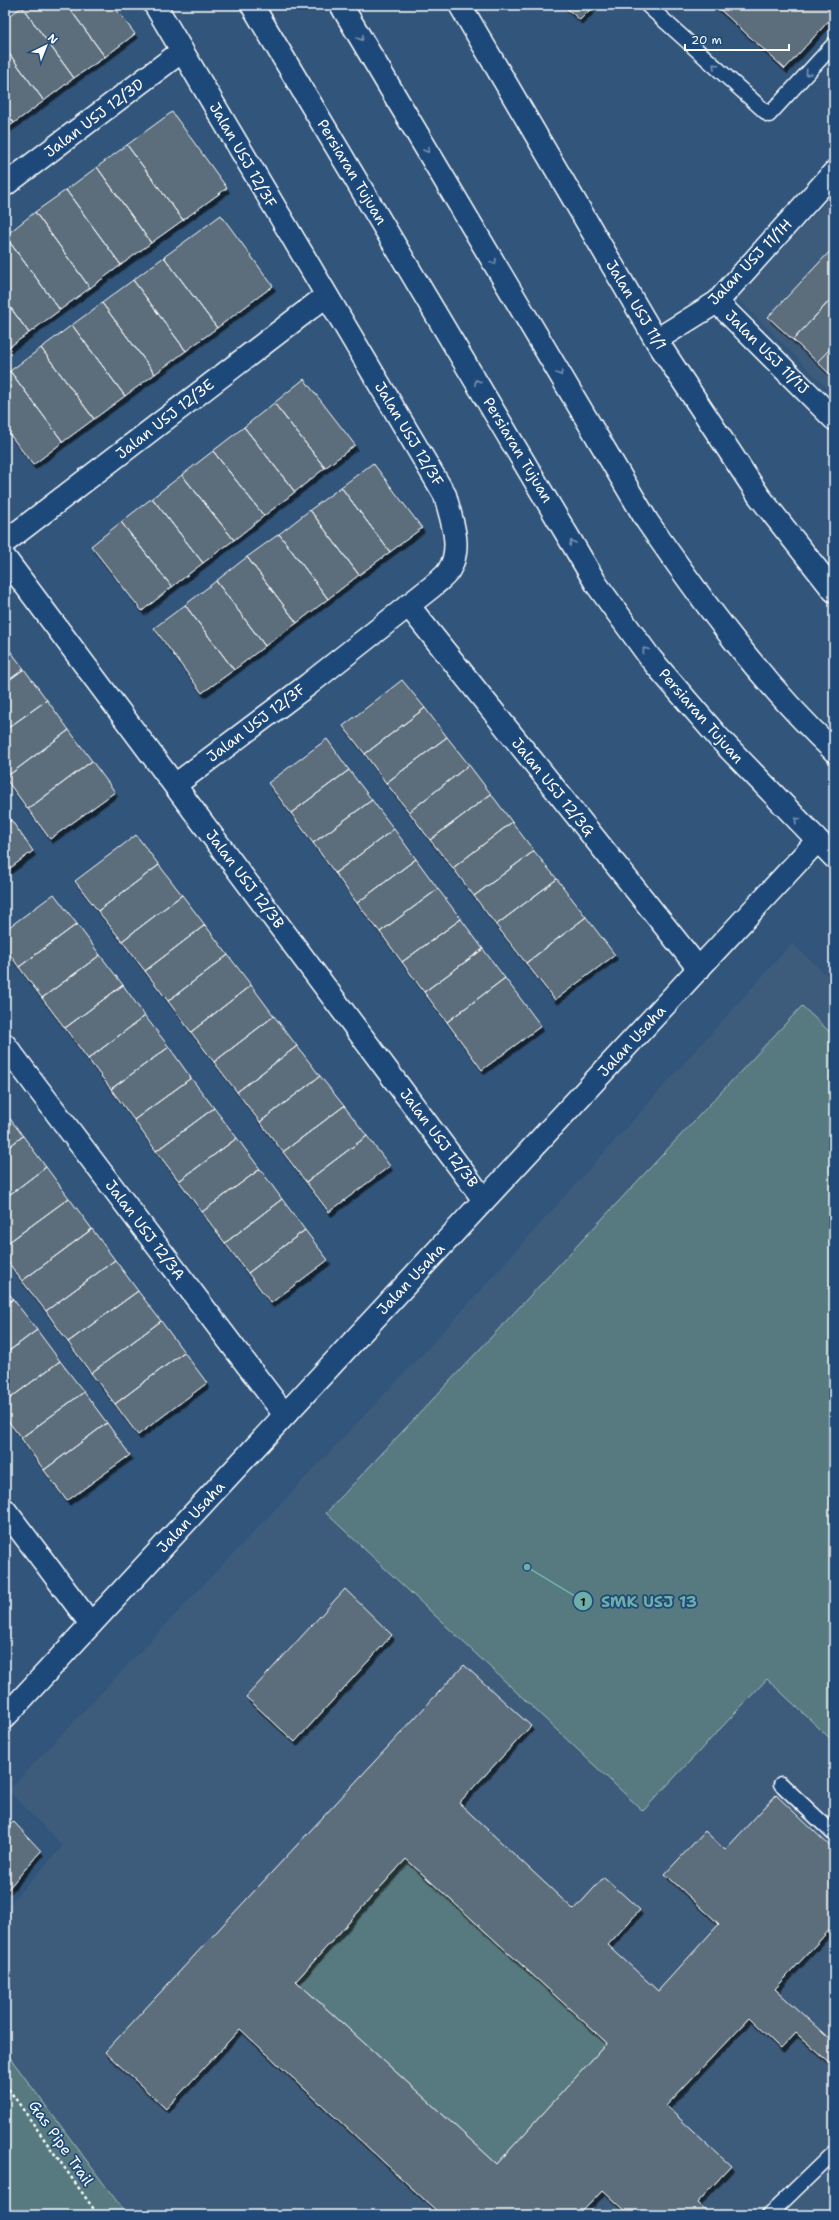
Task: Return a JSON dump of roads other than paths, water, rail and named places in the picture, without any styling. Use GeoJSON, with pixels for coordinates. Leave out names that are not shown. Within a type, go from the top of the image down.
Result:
{"type":"FeatureCollection","features":[{"type":"Feature","properties":{"kind":"street","name":"Jalan USJ 12/3F"},"geometry":{"type":"LineString","coordinates":[[155,5],[445,495],[453,523],[456,550],[449,571],[309,684],[175,785]]}},
{"type":"Feature","properties":{"kind":"street","name":"Persiaran Tujuan"},"geometry":{"type":"LineString","coordinates":[[252,5],[597,585],[651,659],[719,738],[834,857]]}},
{"type":"Feature","properties":{"kind":"street"},"geometry":{"type":"LineString","coordinates":[[341,5],[647,521],[700,598],[806,725],[834,751]]}},
{"type":"Feature","properties":{"kind":"street","name":"Jalan USJ 11/1"},"geometry":{"type":"LineString","coordinates":[[460,5],[656,340],[759,496],[834,591]]}},
{"type":"Feature","properties":{"kind":"street","name":"Jalan USJ 12/3D"},"geometry":{"type":"LineString","coordinates":[[5,185],[182,51]]}},
{"type":"Feature","properties":{"kind":"street","name":"Jalan USJ 11/1H"},"geometry":{"type":"LineString","coordinates":[[656,340],[717,302],[831,182]]}},
{"type":"Feature","properties":{"kind":"street","name":"Jalan USJ 12/3E"},"geometry":{"type":"LineString","coordinates":[[5,542],[326,296]]}},
{"type":"Feature","properties":{"kind":"street","name":"Jalan USJ 11/1J"},"geometry":{"type":"LineString","coordinates":[[717,302],[834,419]]}},
{"type":"Feature","properties":{"kind":"street","name":"Jalan USJ 12/3B"},"geometry":{"type":"LineString","coordinates":[[5,558],[484,1200]]}},
{"type":"Feature","properties":{"kind":"street","name":"Jalan USJ 12/3G"},"geometry":{"type":"LineString","coordinates":[[408,605],[699,969]]}},
{"type":"Feature","properties":{"kind":"street","name":"Jalan Usaha"},"geometry":{"type":"LineString","coordinates":[[5,1717],[817,841]]}},
{"type":"Feature","properties":{"kind":"street","name":"Jalan USJ 12/3A"},"geometry":{"type":"LineString","coordinates":[[5,1045],[285,1416]]}},
{"type":"Feature","properties":{"kind":"street"},"geometry":{"type":"LineString","coordinates":[[5,1510],[92,1624]]}},
{"type":"Feature","properties":{"kind":"lane"},"geometry":{"type":"LineString","coordinates":[[647,5],[769,115],[834,44]]}},
{"type":"Feature","properties":{"kind":"lane"},"geometry":{"type":"LineString","coordinates":[[781,1784],[834,1834]]}},
{"type":"Feature","properties":{"kind":"lane"},"geometry":{"type":"LineString","coordinates":[[769,2215],[834,2152]]}},
{"type":"Feature","properties":{"kind":"place","name":"SMK USJ 13"},"geometry":{"type":"Point","coordinates":[527,1567]}}]}
